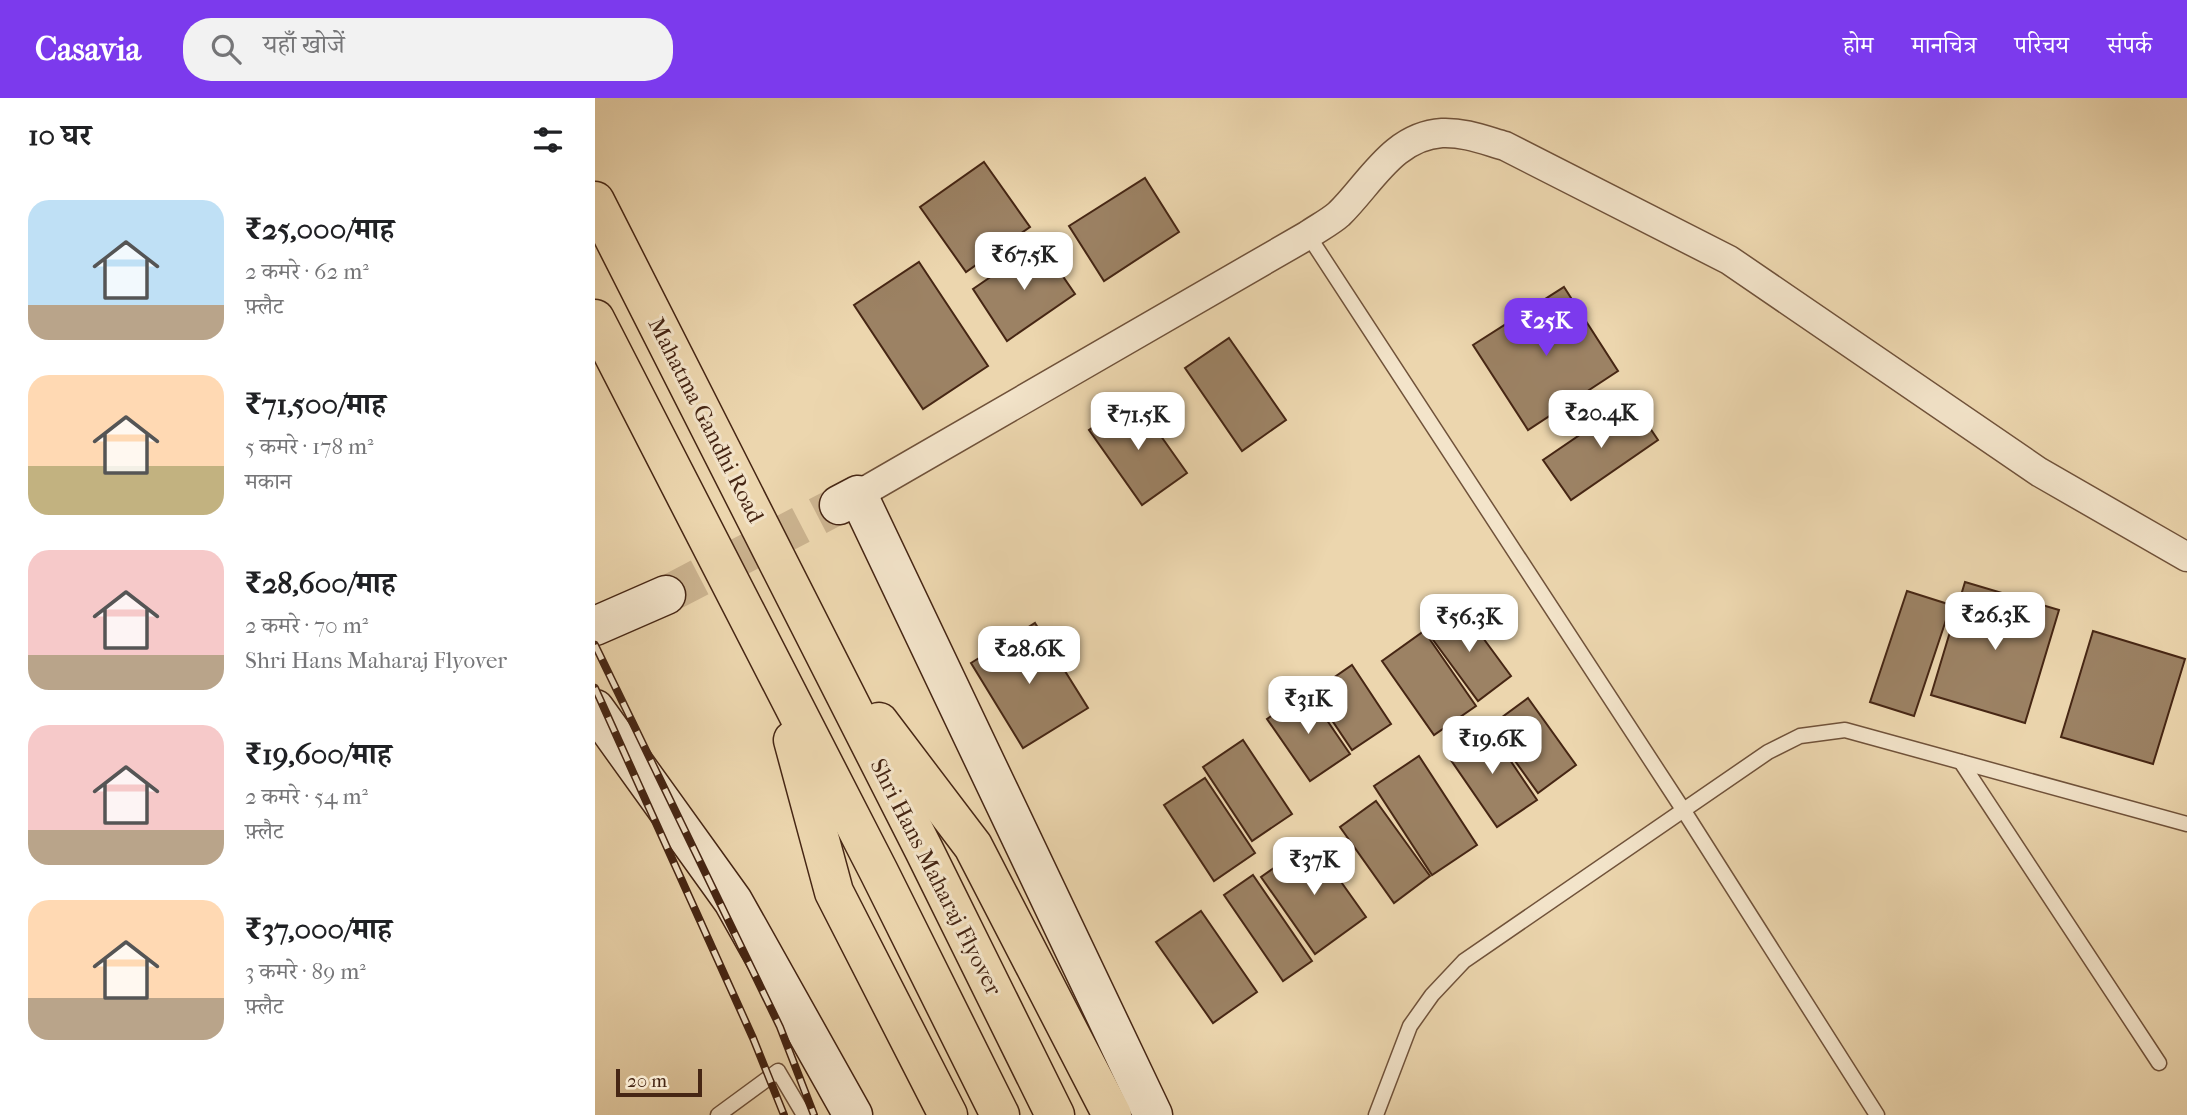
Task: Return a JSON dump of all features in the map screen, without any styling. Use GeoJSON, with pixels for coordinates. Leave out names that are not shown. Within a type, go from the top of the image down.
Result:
{"type":"FeatureCollection","features":[{"type":"Feature","properties":{"kind":"main road","name":"Mahatma Gandhi Road"},"geometry":{"type":"LineString","coordinates":[[595,201],[816,639]]}},
{"type":"Feature","properties":{"kind":"main road"},"geometry":{"type":"LineString","coordinates":[[595,320],[879,872],[1000,1115]]}},
{"type":"Feature","properties":{"kind":"main road","name":"Shri Hans Maharaj Flyover"},"geometry":{"type":"LineString","coordinates":[[816,639],[1055,1115]]}},
{"type":"Feature","properties":{"kind":"main road"},"geometry":{"type":"LineString","coordinates":[[816,639],[973,846],[1112,1115]]}},
{"type":"Feature","properties":{"kind":"main road"},"geometry":{"type":"LineString","coordinates":[[773,666],[834,892],[948,1115]]}},
{"type":"Feature","properties":{"kind":"street"},"geometry":{"type":"LineString","coordinates":[[1153,1115],[849,500],[1308,235],[1338,215],[1392,154],[1414,140],[1441,133],[1467,135],[1505,146],[1729,260],[2039,472],[2187,557]]}},
{"type":"Feature","properties":{"kind":"street"},"geometry":{"type":"LineString","coordinates":[[595,626],[666,595]]}},
{"type":"Feature","properties":{"kind":"street"},"geometry":{"type":"LineString","coordinates":[[595,709],[733,901],[853,1115]]}},
{"type":"Feature","properties":{"kind":"lane"},"geometry":{"type":"LineString","coordinates":[[1308,235],[1684,811],[1877,1115]]}},
{"type":"Feature","properties":{"kind":"lane"},"geometry":{"type":"LineString","coordinates":[[1376,1115],[1410,1026],[1432,995],[1464,961],[1768,752],[1800,736],[1845,730],[2187,824]]}},
{"type":"Feature","properties":{"kind":"lane"},"geometry":{"type":"LineString","coordinates":[[1961,762],[2159,1063]]}},
{"type":"Feature","properties":{"kind":"lane"},"geometry":{"type":"LineString","coordinates":[[718,1115],[779,1071],[804,1115]]}},
{"type":"Feature","properties":{"kind":"building"},"geometry":{"type":"Polygon","coordinates":[[[984,162],[1030,227],[966,272],[920,207],[984,162]]]}},
{"type":"Feature","properties":{"kind":"building"},"geometry":{"type":"Polygon","coordinates":[[[1145,178],[1179,232],[1104,281],[1069,226],[1145,178]]]}},
{"type":"Feature","properties":{"kind":"building"},"geometry":{"type":"Polygon","coordinates":[[[1040,243],[1075,294],[1007,341],[973,289],[1040,243]]]}},
{"type":"Feature","properties":{"kind":"building"},"geometry":{"type":"Polygon","coordinates":[[[919,262],[988,366],[923,409],[854,305],[919,262]]]}},
{"type":"Feature","properties":{"kind":"building"},"geometry":{"type":"Polygon","coordinates":[[[1564,287],[1618,371],[1528,430],[1473,345],[1564,287]]]}},
{"type":"Feature","properties":{"kind":"building"},"geometry":{"type":"Polygon","coordinates":[[[1229,338],[1286,420],[1242,451],[1185,368],[1229,338]]]}},
{"type":"Feature","properties":{"kind":"building"},"geometry":{"type":"Polygon","coordinates":[[[1134,398],[1187,473],[1142,505],[1089,430],[1134,398]]]}},
{"type":"Feature","properties":{"kind":"building"},"geometry":{"type":"Polygon","coordinates":[[[1631,400],[1658,440],[1571,500],[1543,460],[1631,400]]]}},
{"type":"Feature","properties":{"kind":"building"},"geometry":{"type":"Polygon","coordinates":[[[1965,582],[2059,610],[2025,723],[1931,695],[1965,582]]]}},
{"type":"Feature","properties":{"kind":"building"},"geometry":{"type":"Polygon","coordinates":[[[1907,591],[1951,605],[1914,716],[1870,702],[1907,591]]]}},
{"type":"Feature","properties":{"kind":"building"},"geometry":{"type":"Polygon","coordinates":[[[1461,608],[1511,676],[1478,701],[1428,633],[1461,608]]]}},
{"type":"Feature","properties":{"kind":"building"},"geometry":{"type":"Polygon","coordinates":[[[1035,623],[1088,708],[1023,748],[971,663],[1035,623]]]}},
{"type":"Feature","properties":{"kind":"building"},"geometry":{"type":"Polygon","coordinates":[[[1424,631],[1476,706],[1434,735],[1382,661],[1424,631]]]}},
{"type":"Feature","properties":{"kind":"building"},"geometry":{"type":"Polygon","coordinates":[[[2093,631],[2185,659],[2153,764],[2061,737],[2093,631]]]}},
{"type":"Feature","properties":{"kind":"building"},"geometry":{"type":"Polygon","coordinates":[[[1352,665],[1391,724],[1352,750],[1313,692],[1352,665]]]}},
{"type":"Feature","properties":{"kind":"building"},"geometry":{"type":"Polygon","coordinates":[[[1307,691],[1350,754],[1310,781],[1267,719],[1307,691]]]}},
{"type":"Feature","properties":{"kind":"building"},"geometry":{"type":"Polygon","coordinates":[[[1528,698],[1576,765],[1538,793],[1490,726],[1528,698]]]}},
{"type":"Feature","properties":{"kind":"building"},"geometry":{"type":"Polygon","coordinates":[[[1487,726],[1537,800],[1497,827],[1446,753],[1487,726]]]}},
{"type":"Feature","properties":{"kind":"building"},"geometry":{"type":"Polygon","coordinates":[[[1243,740],[1292,814],[1252,841],[1203,767],[1243,740]]]}},
{"type":"Feature","properties":{"kind":"building"},"geometry":{"type":"Polygon","coordinates":[[[1419,756],[1477,845],[1432,875],[1374,786],[1419,756]]]}},
{"type":"Feature","properties":{"kind":"building"},"geometry":{"type":"Polygon","coordinates":[[[1205,778],[1255,853],[1214,881],[1164,805],[1205,778]]]}},
{"type":"Feature","properties":{"kind":"building"},"geometry":{"type":"Polygon","coordinates":[[[1376,801],[1430,876],[1394,903],[1340,827],[1376,801]]]}},
{"type":"Feature","properties":{"kind":"building"},"geometry":{"type":"Polygon","coordinates":[[[1312,841],[1366,917],[1315,954],[1261,877],[1312,841]]]}},
{"type":"Feature","properties":{"kind":"building"},"geometry":{"type":"Polygon","coordinates":[[[1253,875],[1312,961],[1283,981],[1224,895],[1253,875]]]}},
{"type":"Feature","properties":{"kind":"building"},"geometry":{"type":"Polygon","coordinates":[[[1201,911],[1257,992],[1213,1023],[1156,942],[1201,911]]]}},
{"type":"Feature","properties":{"kind":"tunnel"},"geometry":{"type":"LineString","coordinates":[[666,595],[839,505]]}},
{"type":"Feature","properties":{"kind":"railway"},"geometry":{"type":"LineString","coordinates":[[595,645],[780,1027],[814,1115]]}},
{"type":"Feature","properties":{"kind":"railway"},"geometry":{"type":"LineString","coordinates":[[595,688],[753,1038],[784,1115]]}}]}
